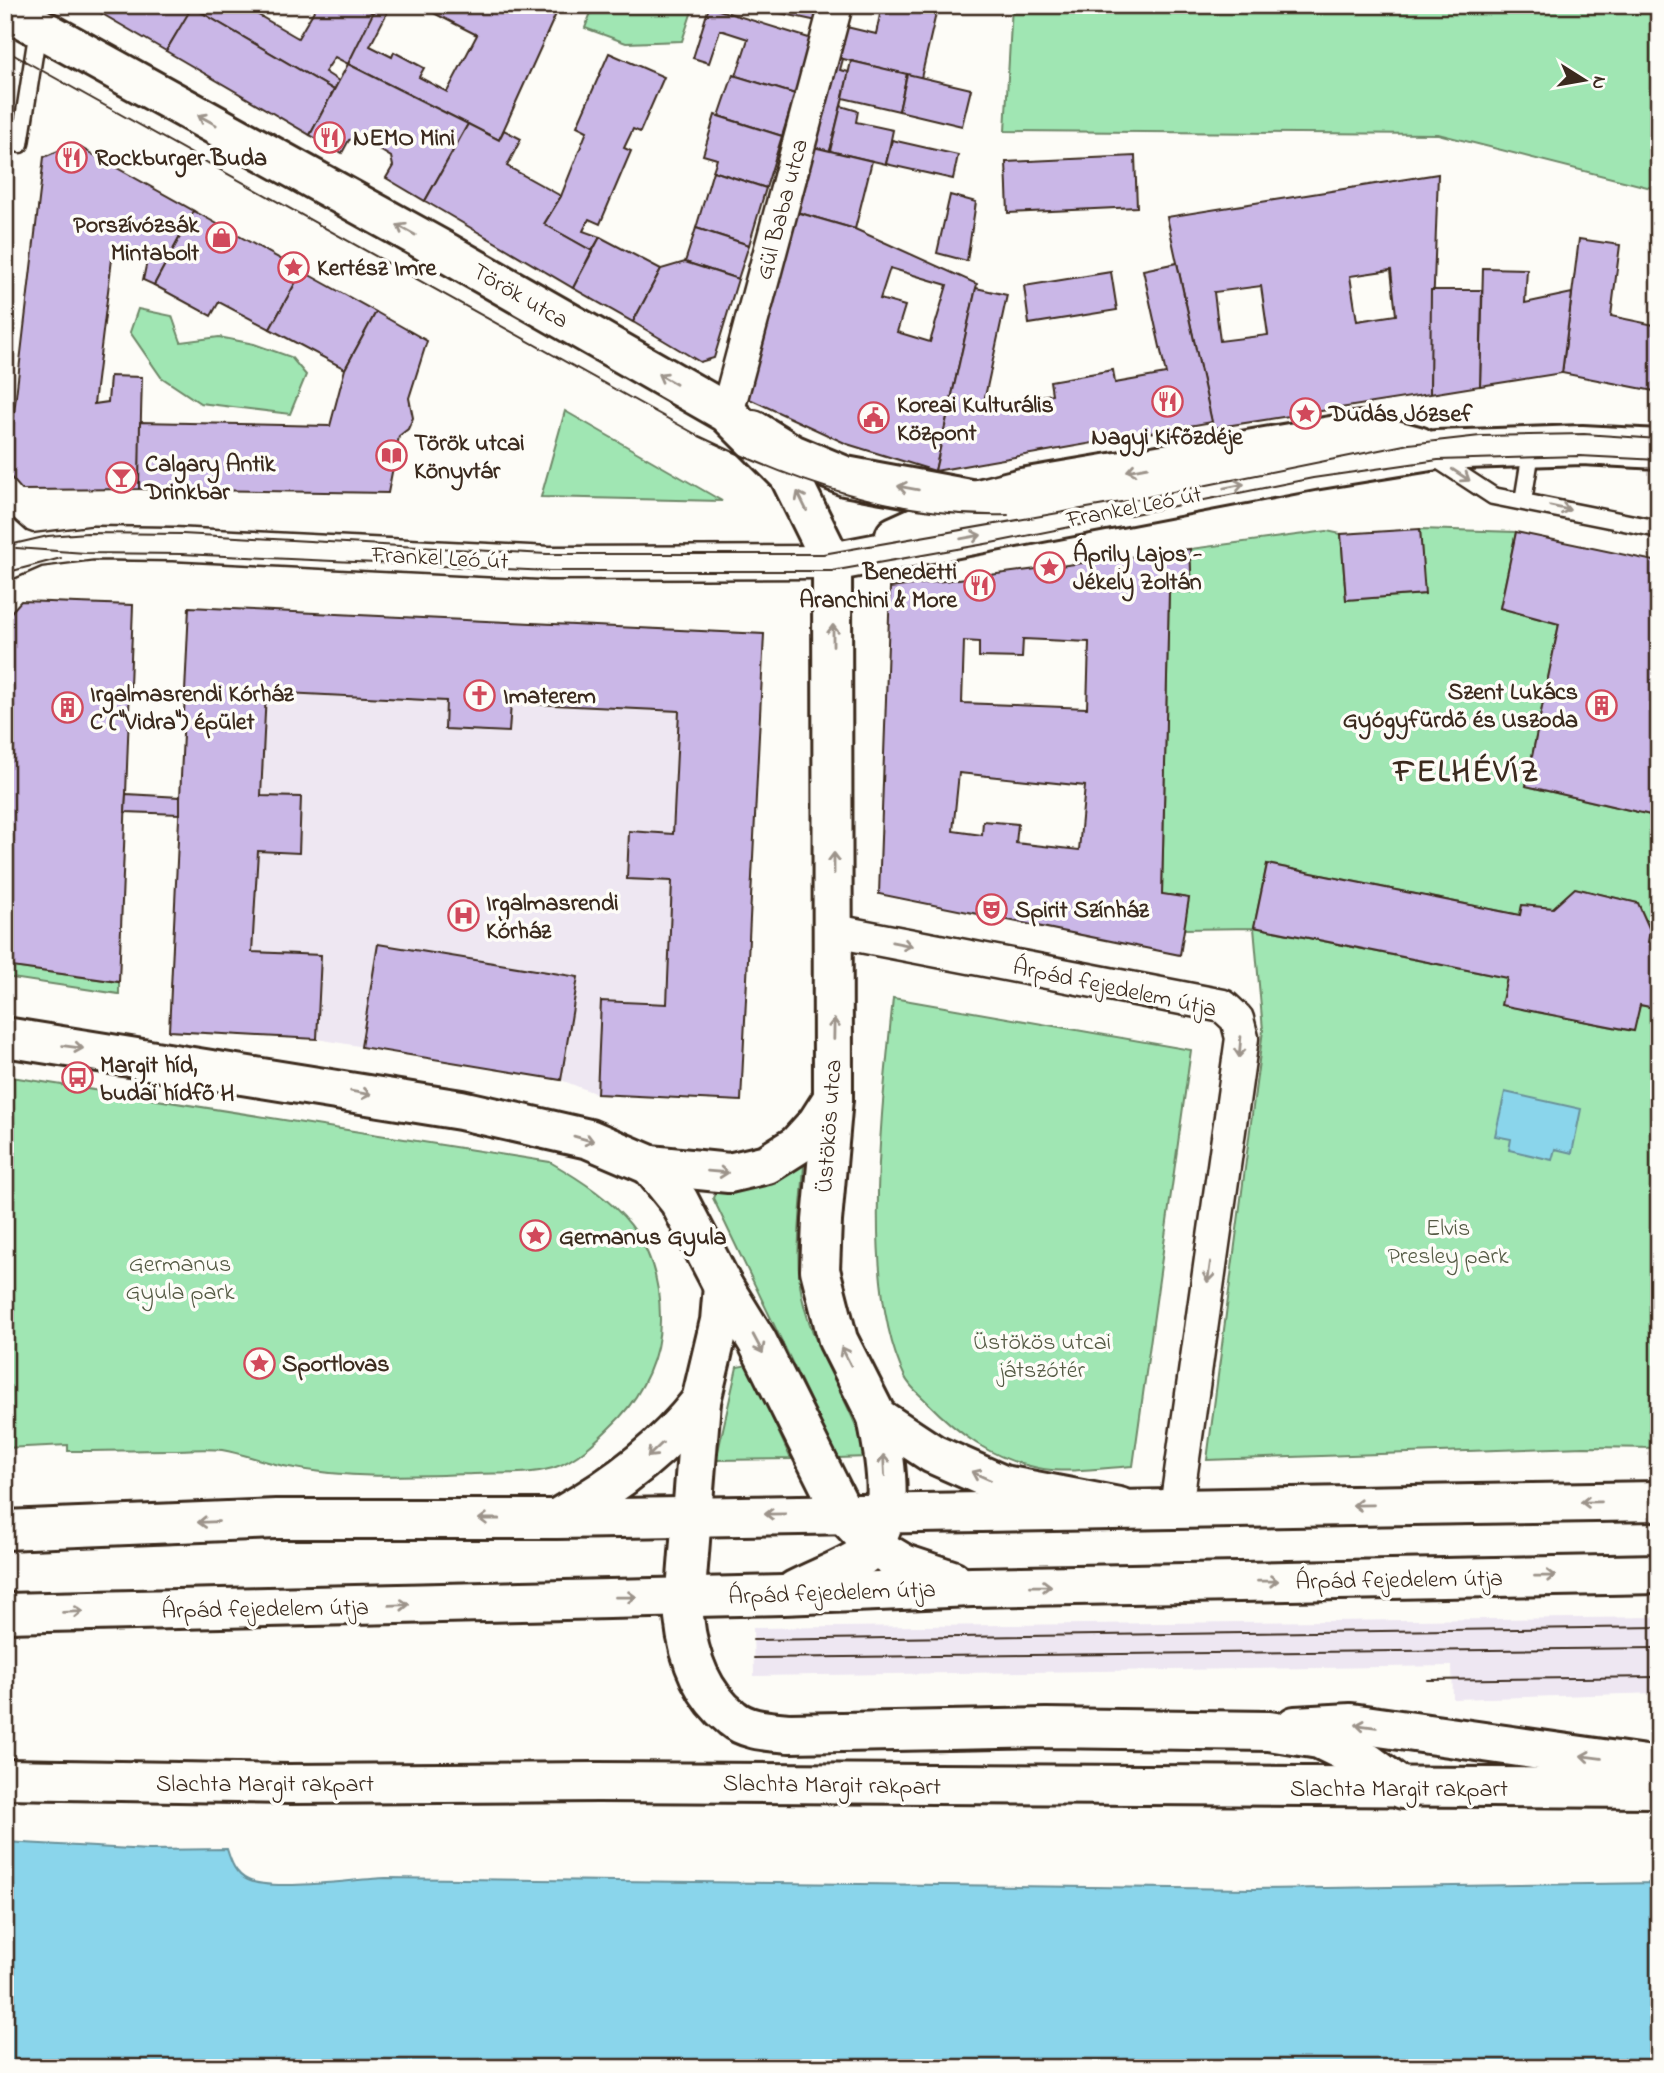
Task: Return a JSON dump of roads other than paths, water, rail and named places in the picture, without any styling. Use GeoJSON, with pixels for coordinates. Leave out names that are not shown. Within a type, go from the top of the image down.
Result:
{"type":"FeatureCollection","features":[{"type":"Feature","properties":{"kind":"main road","name":"Török utca"},"geometry":{"type":"LineString","coordinates":[[22,18],[440,249],[727,413],[789,475],[832,562]]}},
{"type":"Feature","properties":{"kind":"main road","name":"Frankel Leó út"},"geometry":{"type":"LineString","coordinates":[[727,413],[792,454],[845,476],[998,513]]}},
{"type":"Feature","properties":{"kind":"main road","name":"Frankel Leó út"},"geometry":{"type":"LineString","coordinates":[[832,562],[998,513],[1022,488],[1361,431],[1436,450]]}},
{"type":"Feature","properties":{"kind":"main road","name":"Frankel Leó út"},"geometry":{"type":"LineString","coordinates":[[832,562],[998,513],[1326,468],[1436,450],[1532,446],[1659,449]]}},
{"type":"Feature","properties":{"kind":"main road","name":"Üstökös utca"},"geometry":{"type":"LineString","coordinates":[[832,562],[835,931],[833,1098],[820,1270],[838,1340],[877,1417],[933,1454],[978,1476],[1023,1490],[1119,1507]]}},
{"type":"Feature","properties":{"kind":"main road"},"geometry":{"type":"LineString","coordinates":[[5,1037],[461,1110],[589,1139],[650,1165],[729,1173],[766,1164],[797,1145],[817,1123],[833,1098]]}},
{"type":"Feature","properties":{"kind":"main road"},"geometry":{"type":"LineString","coordinates":[[650,1165],[680,1201],[723,1286],[757,1340],[844,1513]]}},
{"type":"Feature","properties":{"kind":"main road"},"geometry":{"type":"LineString","coordinates":[[723,1286],[720,1321],[702,1401],[698,1473],[691,1514],[684,1597],[686,1644],[694,1670],[708,1692],[733,1720],[759,1730],[789,1733],[1046,1728],[1269,1731],[1319,1740],[1368,1763],[1403,1789]]}},
{"type":"Feature","properties":{"kind":"main road"},"geometry":{"type":"LineString","coordinates":[[557,1518],[599,1495],[643,1462],[683,1424],[702,1401]]}},
{"type":"Feature","properties":{"kind":"main road"},"geometry":{"type":"LineString","coordinates":[[783,1595],[858,1559],[879,1529],[883,1447],[877,1417]]}},
{"type":"Feature","properties":{"kind":"main road"},"geometry":{"type":"LineString","coordinates":[[5,1530],[276,1519],[844,1513],[879,1529],[1119,1507],[1659,1501]]}},
{"type":"Feature","properties":{"kind":"main road"},"geometry":{"type":"LineString","coordinates":[[879,1529],[904,1564],[972,1587]]}},
{"type":"Feature","properties":{"kind":"main road","name":"Árpád fejedelem útja"},"geometry":{"type":"LineString","coordinates":[[5,1613],[783,1595],[972,1587],[1659,1574]]}},
{"type":"Feature","properties":{"kind":"main road"},"geometry":{"type":"LineString","coordinates":[[1269,1731],[1303,1725],[1350,1723],[1659,1767]]}},
{"type":"Feature","properties":{"kind":"main road","name":"Slachta Margit rakpart"},"geometry":{"type":"LineString","coordinates":[[5,1779],[288,1784],[611,1782],[1403,1789],[1659,1788]]}},
{"type":"Feature","properties":{"kind":"street","name":"Gül Baba utca"},"geometry":{"type":"LineString","coordinates":[[727,413],[836,5]]}},
{"type":"Feature","properties":{"kind":"street","name":"Frankel Leó út"},"geometry":{"type":"LineString","coordinates":[[5,564],[49,548],[93,543],[173,544],[549,563],[832,562]]}},
{"type":"Feature","properties":{"kind":"street","name":"Árpád fejedelem útja"},"geometry":{"type":"LineString","coordinates":[[835,931],[1223,1006],[1237,1019],[1242,1038],[1176,1508]]}},
{"type":"Feature","properties":{"kind":"lane"},"geometry":{"type":"LineString","coordinates":[[20,144],[22,18]]}},
{"type":"Feature","properties":{"kind":"lane"},"geometry":{"type":"LineString","coordinates":[[1523,501],[1532,446]]}},
{"type":"Feature","properties":{"kind":"lane"},"geometry":{"type":"LineString","coordinates":[[1436,450],[1438,460],[1493,496],[1659,529]]}},
{"type":"Feature","properties":{"kind":"lane","name":"Frankel Leó út"},"geometry":{"type":"LineString","coordinates":[[8,528],[25,541],[49,548]]}},
{"type":"Feature","properties":{"kind":"water"},"geometry":{"type":"Polygon","coordinates":[[[1505,1092],[1581,1109],[1572,1153],[1555,1149],[1552,1160],[1509,1150],[1511,1139],[1495,1136],[1505,1092]]]}},
{"type":"Feature","properties":{"kind":"water"},"geometry":{"type":"Polygon","coordinates":[[[5,1842],[149,1850],[227,1849],[234,1867],[248,1880],[276,1885],[386,1878],[1254,1889],[1659,1883],[1659,2068],[5,2068],[5,1842]]]}},
{"type":"Feature","properties":{"kind":"tram line"},"geometry":{"type":"LineString","coordinates":[[5,50],[699,436],[773,469],[887,504],[927,511],[1008,515]]}},
{"type":"Feature","properties":{"kind":"tram line"},"geometry":{"type":"LineString","coordinates":[[5,546],[48,536],[87,533],[182,534],[547,554],[823,554],[1133,500],[1409,444],[1480,436],[1584,434],[1659,439]]}},
{"type":"Feature","properties":{"kind":"tram line"},"geometry":{"type":"LineString","coordinates":[[16,548],[550,571],[832,571],[991,543],[1313,478],[1438,460],[1580,456],[1659,460]]}},
{"type":"Feature","properties":{"kind":"tram line"},"geometry":{"type":"LineString","coordinates":[[5,573],[61,558]]}},
{"type":"Feature","properties":{"kind":"tram line"},"geometry":{"type":"LineString","coordinates":[[753,1640],[1659,1627]]}},
{"type":"Feature","properties":{"kind":"tram line"},"geometry":{"type":"LineString","coordinates":[[754,1658],[1659,1648]]}},
{"type":"Feature","properties":{"kind":"tram line"},"geometry":{"type":"LineString","coordinates":[[1428,1680],[1659,1677]]}},
{"type":"Feature","properties":{"kind":"place","name":"NEMO Mini"},"geometry":{"type":"Point","coordinates":[330,137]}},
{"type":"Feature","properties":{"kind":"place","name":"Rockburger Buda"},"geometry":{"type":"Point","coordinates":[72,157]}},
{"type":"Feature","properties":{"kind":"place","name":"Porszívózsák Mintabolt"},"geometry":{"type":"Point","coordinates":[222,238]}},
{"type":"Feature","properties":{"kind":"place","name":"Kertész Imre"},"geometry":{"type":"Point","coordinates":[294,267]}},
{"type":"Feature","properties":{"kind":"place","name":"Nagyi Kifőzdéje"},"geometry":{"type":"Point","coordinates":[1167,402]}},
{"type":"Feature","properties":{"kind":"place","name":"Dudás József"},"geometry":{"type":"Point","coordinates":[1306,413]}},
{"type":"Feature","properties":{"kind":"place","name":"Koreai Kulturális Központ"},"geometry":{"type":"Point","coordinates":[874,418]}},
{"type":"Feature","properties":{"kind":"place","name":"Török utcai Könyvtár"},"geometry":{"type":"Point","coordinates":[391,456]}},
{"type":"Feature","properties":{"kind":"place","name":"Calgary Antik Drinkbar"},"geometry":{"type":"Point","coordinates":[122,477]}},
{"type":"Feature","properties":{"kind":"place","name":"Áprily Lajos - Jékely Zoltán"},"geometry":{"type":"Point","coordinates":[1050,567]}},
{"type":"Feature","properties":{"kind":"place","name":"Benedetti Aranchini & More"},"geometry":{"type":"Point","coordinates":[980,585]}},
{"type":"Feature","properties":{"kind":"place","name":"Imaterem"},"geometry":{"type":"Point","coordinates":[480,695]}},
{"type":"Feature","properties":{"kind":"place","name":"Szent Lukács Gyógyfürdő és Uszoda"},"geometry":{"type":"Point","coordinates":[1601,705]}},
{"type":"Feature","properties":{"kind":"place","name":"Irgalmasrendi Kórház C (\"Vidra\") épület"},"geometry":{"type":"Point","coordinates":[67,707]}},
{"type":"Feature","properties":{"kind":"place","name":"Spirit Színház"},"geometry":{"type":"Point","coordinates":[992,909]}},
{"type":"Feature","properties":{"kind":"place","name":"Irgalmasrendi Kórház"},"geometry":{"type":"Point","coordinates":[463,916]}},
{"type":"Feature","properties":{"kind":"place","name":"Margit híd, budai hídfő H"},"geometry":{"type":"Point","coordinates":[77,1078]}},
{"type":"Feature","properties":{"kind":"place","name":"Germanus Gyula"},"geometry":{"type":"Point","coordinates":[536,1236]}},
{"type":"Feature","properties":{"kind":"place","name":"Sportlovas"},"geometry":{"type":"Point","coordinates":[259,1363]}},
{"type":"Feature","properties":{"kind":"district","name":"FELHÉVÍZ"},"geometry":{"type":"Point","coordinates":[1467,770]}},
{"type":"Feature","properties":{"kind":"park label","name":"Elvis Presley park"},"geometry":{"type":"Point","coordinates":[1448,1241]}},
{"type":"Feature","properties":{"kind":"park label","name":"Germanus Gyula park"},"geometry":{"type":"Point","coordinates":[180,1277]}},
{"type":"Feature","properties":{"kind":"park label","name":"Üstökös utcai játszótér"},"geometry":{"type":"Point","coordinates":[1042,1355]}}]}
